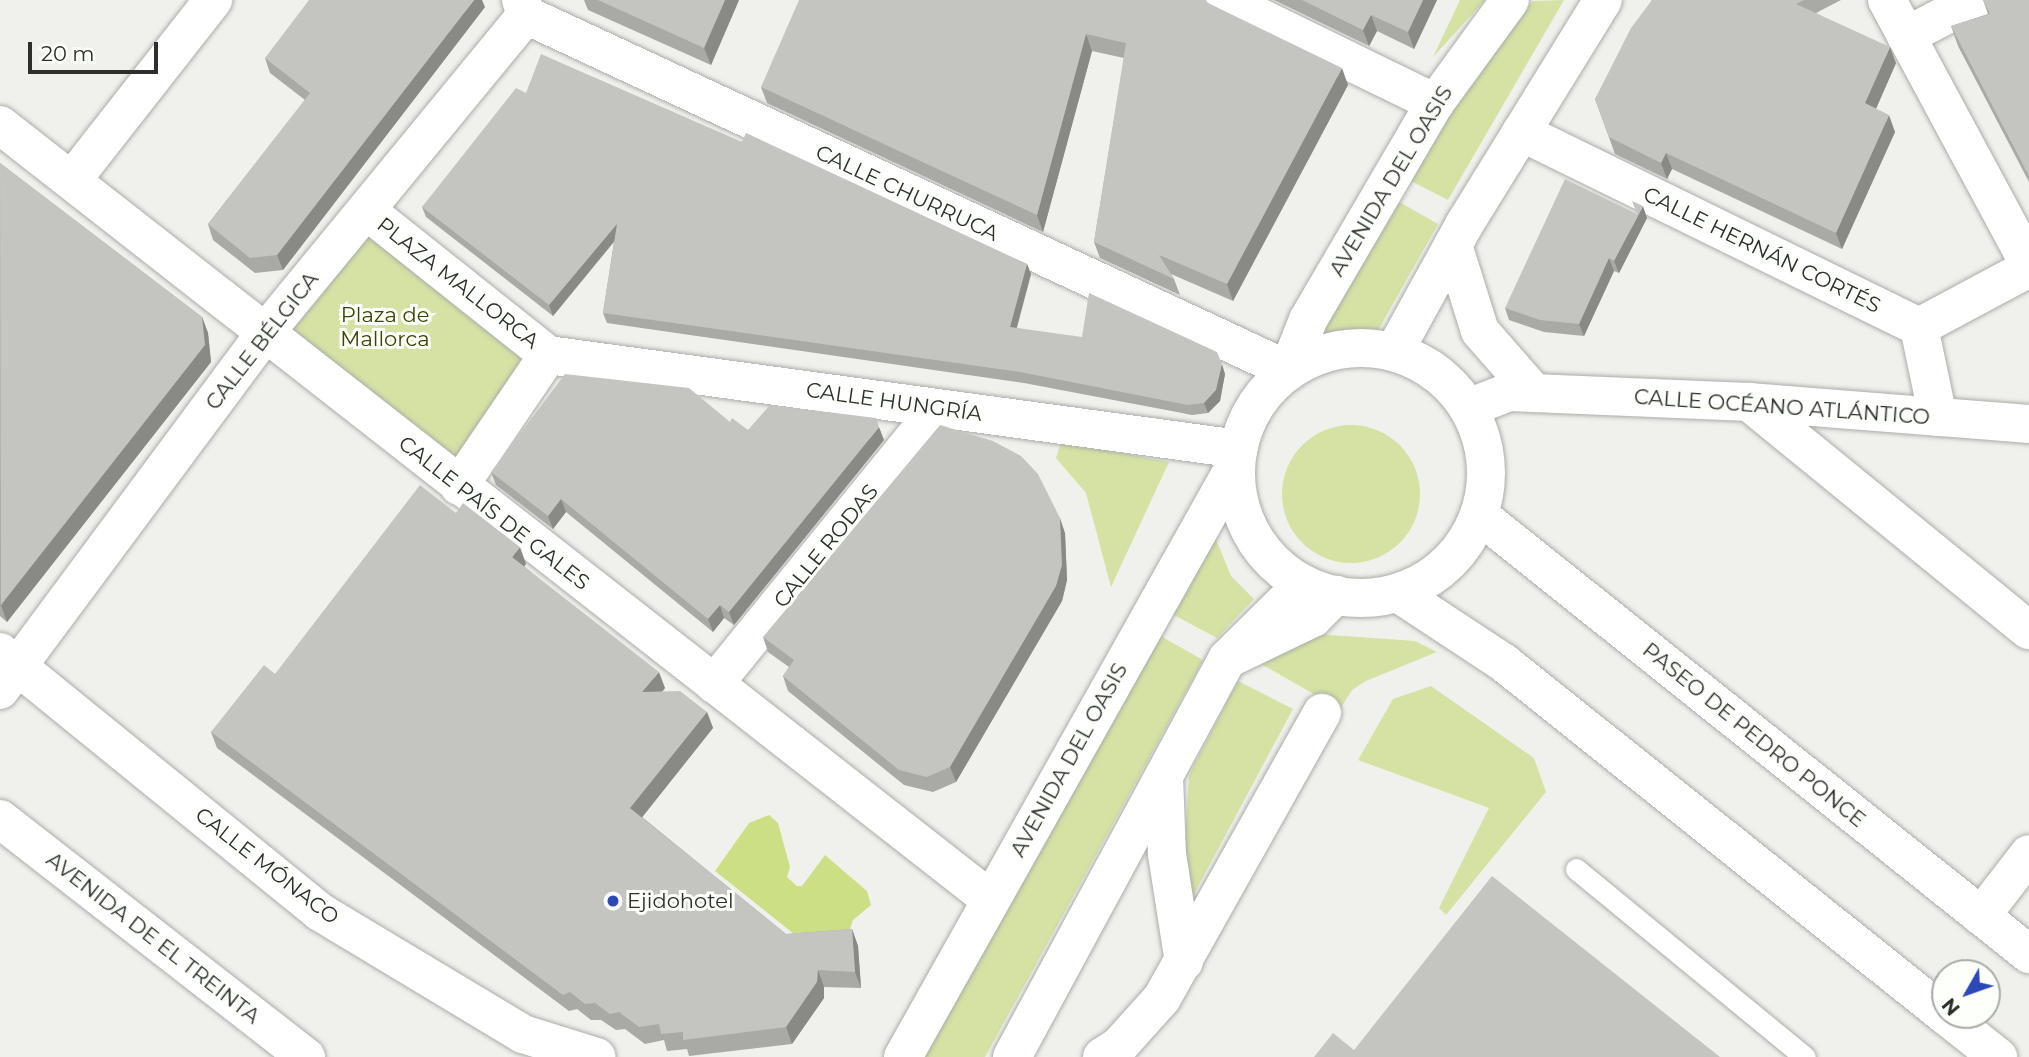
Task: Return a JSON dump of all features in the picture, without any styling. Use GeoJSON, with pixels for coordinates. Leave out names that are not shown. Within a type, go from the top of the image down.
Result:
{"type":"FeatureCollection","features":[{"type":"Feature","properties":{"kind":"street"},"geometry":{"type":"LineString","coordinates":[[72,180],[214,0]]}},
{"type":"Feature","properties":{"kind":"street"},"geometry":{"type":"LineString","coordinates":[[1224,0],[1435,103]]}},
{"type":"Feature","properties":{"kind":"street","name":"AVENIDA DEL OASIS"},"geometry":{"type":"LineString","coordinates":[[1288,370],[1308,320],[1435,103],[1510,0]]}},
{"type":"Feature","properties":{"kind":"street"},"geometry":{"type":"LineString","coordinates":[[1394,352],[1453,245],[1603,0]]}},
{"type":"Feature","properties":{"kind":"street"},"geometry":{"type":"LineString","coordinates":[[1887,0],[2029,266],[1919,327],[1938,417]]}},
{"type":"Feature","properties":{"kind":"street"},"geometry":{"type":"LineString","coordinates":[[1906,36],[1975,0]]}},
{"type":"Feature","properties":{"kind":"street","name":"CALLE BÉLGICA"},"geometry":{"type":"LineString","coordinates":[[6,669],[264,334],[367,211],[524,8]]}},
{"type":"Feature","properties":{"kind":"street","name":"CALLE CHURRUCA"},"geometry":{"type":"LineString","coordinates":[[524,8],[1288,370]]}},
{"type":"Feature","properties":{"kind":"street","name":"CALLE PAÍS DE GALES"},"geometry":{"type":"LineString","coordinates":[[0,125],[990,899]]}},
{"type":"Feature","properties":{"kind":"street","name":"CALLE HERNÁN CORTÉS"},"geometry":{"type":"LineString","coordinates":[[1521,132],[1919,327]]}},
{"type":"Feature","properties":{"kind":"street","name":"PLAZA MALLORCA"},"geometry":{"type":"LineString","coordinates":[[367,211],[548,355]]}},
{"type":"Feature","properties":{"kind":"street"},"geometry":{"type":"LineString","coordinates":[[1453,245],[1480,331],[1534,393]]}},
{"type":"Feature","properties":{"kind":"street"},"geometry":{"type":"LineString","coordinates":[[1357,347],[1394,352],[1424,364],[1448,384],[1468,408],[1482,443],[1486,479],[1479,515],[1460,549],[1432,576],[1398,593],[1320,590],[1274,567],[1252,535],[1239,500],[1237,456],[1244,427],[1262,395],[1288,370],[1321,353],[1357,347]]}},
{"type":"Feature","properties":{"kind":"street"},"geometry":{"type":"LineString","coordinates":[[459,486],[548,355]]}},
{"type":"Feature","properties":{"kind":"street","name":"CALLE HUNGRÍA"},"geometry":{"type":"LineString","coordinates":[[548,355],[938,408],[1237,456]]}},
{"type":"Feature","properties":{"kind":"street","name":"CALLE OCÉANO ATLÁNTICO"},"geometry":{"type":"LineString","coordinates":[[1468,408],[1509,392],[1749,402],[2029,424]]}},
{"type":"Feature","properties":{"kind":"street"},"geometry":{"type":"LineString","coordinates":[[1749,402],[2029,630]]}},
{"type":"Feature","properties":{"kind":"street","name":"CALLE RODAS"},"geometry":{"type":"LineString","coordinates":[[714,684],[938,408]]}},
{"type":"Feature","properties":{"kind":"street","name":"AVENIDA DEL OASIS"},"geometry":{"type":"LineString","coordinates":[[898,1054],[990,899],[1237,456]]}},
{"type":"Feature","properties":{"kind":"street","name":"PASEO DE PEDRO PONCE"},"geometry":{"type":"LineString","coordinates":[[1479,515],[2029,954]]}},
{"type":"Feature","properties":{"kind":"street"},"geometry":{"type":"LineString","coordinates":[[1012,1057],[1227,659],[1320,590]]}},
{"type":"Feature","properties":{"kind":"street"},"geometry":{"type":"LineString","coordinates":[[1398,593],[1504,663],[1931,1004]]}},
{"type":"Feature","properties":{"kind":"street","name":"CALLE MÓNACO"},"geometry":{"type":"LineString","coordinates":[[6,669],[320,912],[523,1034],[597,1057]]}},
{"type":"Feature","properties":{"kind":"street"},"geometry":{"type":"LineString","coordinates":[[1102,1057],[1143,1022],[1184,962],[1322,713]]}},
{"type":"Feature","properties":{"kind":"street"},"geometry":{"type":"LineString","coordinates":[[1164,777],[1167,854],[1184,962]]}},
{"type":"Feature","properties":{"kind":"street","name":"AVENIDA DE EL TREINTA"},"geometry":{"type":"LineString","coordinates":[[0,819],[306,1057]]}},
{"type":"Feature","properties":{"kind":"street"},"geometry":{"type":"LineString","coordinates":[[1981,916],[2029,854]]}},
{"type":"Feature","properties":{"kind":"street"},"geometry":{"type":"LineString","coordinates":[[1963,1029],[1998,1057]]}},
{"type":"Feature","properties":{"kind":"lane"},"geometry":{"type":"LineString","coordinates":[[1576,869],[1805,1057]]}},
{"type":"Feature","properties":{"kind":"green space"},"geometry":{"type":"Polygon","coordinates":[[[1460,0],[1485,0],[1433,57],[1460,0]]]}},
{"type":"Feature","properties":{"kind":"green space"},"geometry":{"type":"Polygon","coordinates":[[[1564,0],[1448,200],[1409,180],[1475,73],[1533,1],[1564,0]]]}},
{"type":"Feature","properties":{"kind":"green space"},"geometry":{"type":"Polygon","coordinates":[[[1396,200],[1438,224],[1372,341],[1345,338],[1316,345],[1396,200]]]}},
{"type":"Feature","properties":{"kind":"green space","name":"Plaza de Mallorca"},"geometry":{"type":"Polygon","coordinates":[[[367,211],[548,355],[459,486],[264,334],[367,211]]]}},
{"type":"Feature","properties":{"kind":"green space"},"geometry":{"type":"Polygon","coordinates":[[[1351,425],[1378,430],[1400,445],[1415,467],[1420,494],[1415,521],[1400,543],[1378,558],[1351,563],[1324,558],[1302,543],[1287,521],[1282,494],[1287,467],[1302,445],[1324,430],[1351,425]]]}},
{"type":"Feature","properties":{"kind":"green space"},"geometry":{"type":"Polygon","coordinates":[[[1061,442],[1169,462],[1111,587],[1086,493],[1056,458],[1061,442]]]}},
{"type":"Feature","properties":{"kind":"green space"},"geometry":{"type":"Polygon","coordinates":[[[1215,537],[1231,576],[1254,599],[1217,638],[1172,614],[1215,537]]]}},
{"type":"Feature","properties":{"kind":"green space"},"geometry":{"type":"Polygon","coordinates":[[[1157,634],[1203,660],[985,1057],[924,1057],[1157,634]]]}},
{"type":"Feature","properties":{"kind":"green space"},"geometry":{"type":"Polygon","coordinates":[[[1316,634],[1415,641],[1437,652],[1366,681],[1352,690],[1340,709],[1256,661],[1316,634]]]}},
{"type":"Feature","properties":{"kind":"green space"},"geometry":{"type":"Polygon","coordinates":[[[1238,681],[1293,709],[1188,905],[1182,889],[1189,775],[1238,681]]]}},
{"type":"Feature","properties":{"kind":"green space"},"geometry":{"type":"Polygon","coordinates":[[[1431,686],[1534,758],[1546,792],[1446,915],[1439,908],[1489,808],[1358,760],[1393,699],[1431,686]]]}},
{"type":"Feature","properties":{"kind":"shaded area"},"geometry":{"type":"Polygon","coordinates":[[[769,815],[778,823],[790,867],[787,877],[797,886],[802,886],[825,855],[867,891],[871,905],[853,920],[849,932],[813,949],[715,871],[749,823],[769,815]]]}},
{"type":"Feature","properties":{"kind":"building"},"geometry":{"type":"Polygon","coordinates":[[[309,0],[474,0],[277,255],[250,258],[208,224],[310,93],[265,58],[309,0]]]}},
{"type":"Feature","properties":{"kind":"building"},"geometry":{"type":"Polygon","coordinates":[[[598,0],[725,0],[704,48],[598,0]]]}},
{"type":"Feature","properties":{"kind":"building"},"geometry":{"type":"Polygon","coordinates":[[[799,0],[1206,0],[1342,68],[1227,284],[1159,255],[1174,279],[1094,242],[1126,43],[1086,34],[1037,215],[761,87],[799,0]]]}},
{"type":"Feature","properties":{"kind":"building"},"geometry":{"type":"Polygon","coordinates":[[[1302,0],[1423,0],[1408,32],[1371,15],[1363,30],[1302,0]]]}},
{"type":"Feature","properties":{"kind":"building"},"geometry":{"type":"Polygon","coordinates":[[[1652,0],[1804,0],[1796,4],[1890,47],[1865,103],[1889,115],[1836,233],[1666,153],[1661,163],[1609,137],[1595,99],[1631,28],[1652,0]]]}},
{"type":"Feature","properties":{"kind":"building"},"geometry":{"type":"Polygon","coordinates":[[[1983,0],[2029,0],[2029,176],[1951,26],[1990,14],[1983,0]]]}},
{"type":"Feature","properties":{"kind":"building"},"geometry":{"type":"Polygon","coordinates":[[[541,54],[742,142],[746,133],[1027,264],[1010,327],[1082,337],[1089,293],[1217,352],[1222,364],[1216,390],[1204,403],[1188,405],[1020,372],[603,313],[617,224],[549,305],[422,207],[516,88],[526,93],[541,54]]]}},
{"type":"Feature","properties":{"kind":"building"},"geometry":{"type":"Polygon","coordinates":[[[0,163],[202,317],[205,345],[1,605],[0,163]]]}},
{"type":"Feature","properties":{"kind":"building"},"geometry":{"type":"Polygon","coordinates":[[[1565,179],[1637,214],[1632,201],[1643,206],[1614,261],[1609,258],[1579,324],[1540,320],[1505,308],[1565,179]]]}},
{"type":"Feature","properties":{"kind":"building"},"geometry":{"type":"Polygon","coordinates":[[[565,374],[689,388],[730,422],[732,418],[748,430],[770,405],[876,418],[879,427],[729,612],[720,605],[708,619],[561,499],[548,516],[491,472],[565,374]]]}},
{"type":"Feature","properties":{"kind":"building"},"geometry":{"type":"Polygon","coordinates":[[[940,425],[993,441],[1021,456],[1038,474],[1060,518],[1062,565],[1056,586],[950,767],[927,777],[899,770],[783,676],[794,660],[763,637],[940,425]]]}},
{"type":"Feature","properties":{"kind":"building"},"geometry":{"type":"Polygon","coordinates":[[[420,485],[456,513],[463,503],[520,547],[512,557],[659,672],[642,692],[680,691],[707,712],[630,808],[786,934],[852,929],[855,972],[818,970],[817,982],[786,1027],[683,1040],[683,1032],[661,1034],[659,1024],[639,1027],[619,1012],[610,1014],[595,1003],[585,1004],[570,992],[563,995],[211,732],[264,665],[275,674],[420,485]]]}},
{"type":"Feature","properties":{"kind":"building"},"geometry":{"type":"Polygon","coordinates":[[[1492,876],[1720,1057],[1314,1057],[1333,1033],[1354,1050],[1492,876]]]}},
{"type":"Feature","properties":{"kind":"place","name":"Ejidohotel"},"geometry":{"type":"Point","coordinates":[613,901]}}]}
